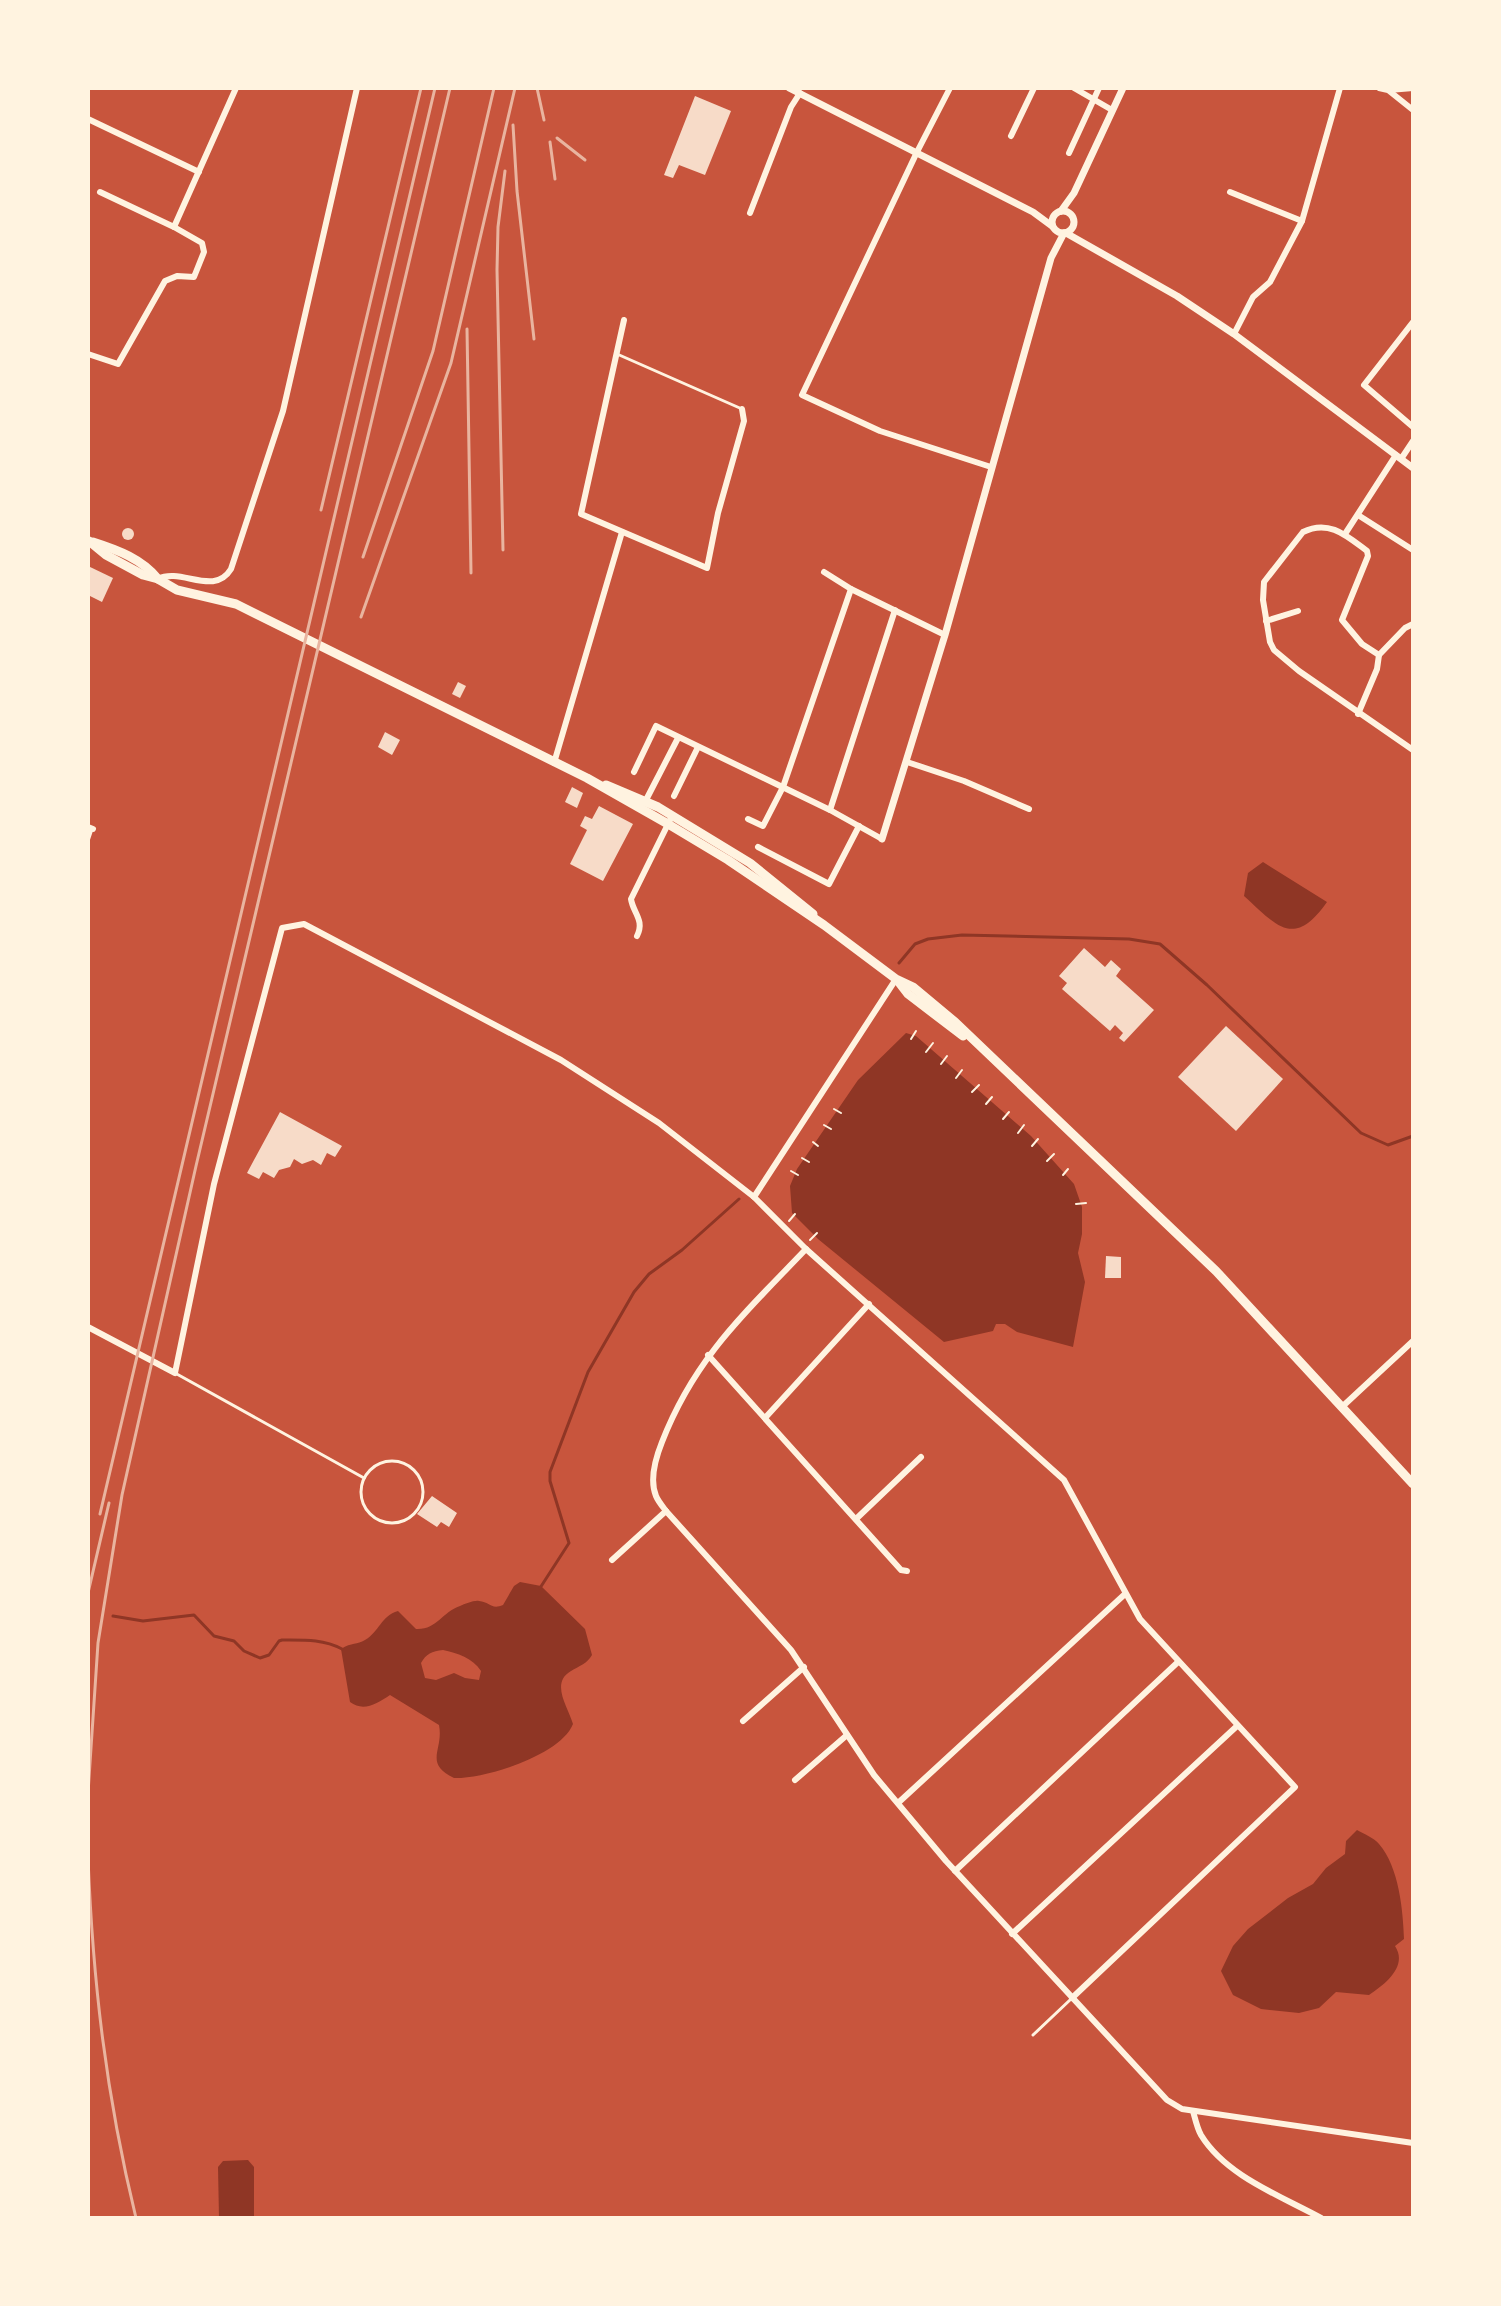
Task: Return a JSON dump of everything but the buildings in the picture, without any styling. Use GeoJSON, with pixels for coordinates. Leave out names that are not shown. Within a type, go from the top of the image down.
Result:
{"type":"FeatureCollection","features":[{"type":"Feature","properties":{"kind":"main road"},"geometry":{"type":"LineString","coordinates":[[88,542],[143,575],[177,590],[236,604],[335,651],[750,863],[824,925],[896,979],[908,994],[976,1045],[1216,1271],[1413,1484]]}},
{"type":"Feature","properties":{"kind":"main road"},"geometry":{"type":"LineString","coordinates":[[587,778],[646,800],[670,820]]}},
{"type":"Feature","properties":{"kind":"street"},"geometry":{"type":"LineString","coordinates":[[174,227],[236,88]]}},
{"type":"Feature","properties":{"kind":"street"},"geometry":{"type":"LineString","coordinates":[[158,579],[173,575],[217,581],[228,575],[231,569],[283,411],[357,88]]}},
{"type":"Feature","properties":{"kind":"street"},"geometry":{"type":"LineString","coordinates":[[789,88],[1033,212],[1053,228],[1089,243],[1177,296],[1234,334],[1413,468]]}},
{"type":"Feature","properties":{"kind":"street"},"geometry":{"type":"LineString","coordinates":[[950,88],[802,395],[880,431],[991,467]]}},
{"type":"Feature","properties":{"kind":"street"},"geometry":{"type":"LineString","coordinates":[[1011,136],[1034,88]]}},
{"type":"Feature","properties":{"kind":"street"},"geometry":{"type":"LineString","coordinates":[[1074,88],[1112,110]]}},
{"type":"Feature","properties":{"kind":"street"},"geometry":{"type":"LineString","coordinates":[[1069,153],[1099,88]]}},
{"type":"Feature","properties":{"kind":"street"},"geometry":{"type":"LineString","coordinates":[[634,772],[656,726],[830,810],[882,839],[945,635],[1051,257],[1053,228],[1058,212],[1074,193],[1123,88]]}},
{"type":"Feature","properties":{"kind":"street"},"geometry":{"type":"LineString","coordinates":[[1234,334],[1253,297],[1270,282],[1302,221],[1340,88]]}},
{"type":"Feature","properties":{"kind":"street"},"geometry":{"type":"LineString","coordinates":[[1379,88],[1413,88]]}},
{"type":"Feature","properties":{"kind":"street"},"geometry":{"type":"LineString","coordinates":[[1388,90],[1413,110]]}},
{"type":"Feature","properties":{"kind":"street"},"geometry":{"type":"LineString","coordinates":[[750,213],[791,107],[800,93]]}},
{"type":"Feature","properties":{"kind":"street"},"geometry":{"type":"LineString","coordinates":[[88,119],[199,172]]}},
{"type":"Feature","properties":{"kind":"street"},"geometry":{"type":"LineString","coordinates":[[88,354],[118,364],[165,281],[177,276],[194,277],[204,252],[202,243],[100,192]]}},
{"type":"Feature","properties":{"kind":"street"},"geometry":{"type":"LineString","coordinates":[[1230,192],[1302,221]]}},
{"type":"Feature","properties":{"kind":"street"},"geometry":{"type":"LineString","coordinates":[[1074,193],[1073,226],[1089,243]]}},
{"type":"Feature","properties":{"kind":"street"},"geometry":{"type":"LineString","coordinates":[[1033,212],[1071,214]]}},
{"type":"Feature","properties":{"kind":"street"},"geometry":{"type":"LineString","coordinates":[[1051,257],[1065,233],[1073,226]]}},
{"type":"Feature","properties":{"kind":"street"},"geometry":{"type":"LineString","coordinates":[[624,320],[581,514],[707,568],[718,513],[744,421],[742,409]]}},
{"type":"Feature","properties":{"kind":"street"},"geometry":{"type":"LineString","coordinates":[[1413,322],[1364,385],[1413,427]]}},
{"type":"Feature","properties":{"kind":"street"},"geometry":{"type":"LineString","coordinates":[[1345,534],[1398,457],[1413,441]]}},
{"type":"Feature","properties":{"kind":"street"},"geometry":{"type":"LineString","coordinates":[[1358,515],[1413,550]]}},
{"type":"Feature","properties":{"kind":"street"},"geometry":{"type":"LineString","coordinates":[[1379,655],[1362,644],[1342,620],[1368,556],[1367,551],[1333,527],[1309,529],[1296,537],[1264,582],[1266,621],[1274,650],[1358,714],[1412,747]]}},
{"type":"Feature","properties":{"kind":"street"},"geometry":{"type":"LineString","coordinates":[[554,763],[622,532]]}},
{"type":"Feature","properties":{"kind":"street"},"geometry":{"type":"LineString","coordinates":[[824,572],[851,589],[945,635]]}},
{"type":"Feature","properties":{"kind":"street"},"geometry":{"type":"LineString","coordinates":[[748,819],[763,826],[783,787],[851,589]]}},
{"type":"Feature","properties":{"kind":"street"},"geometry":{"type":"LineString","coordinates":[[830,810],[895,610]]}},
{"type":"Feature","properties":{"kind":"street"},"geometry":{"type":"LineString","coordinates":[[1266,621],[1298,611]]}},
{"type":"Feature","properties":{"kind":"street"},"geometry":{"type":"LineString","coordinates":[[1358,714],[1377,669],[1379,655],[1405,628],[1413,624]]}},
{"type":"Feature","properties":{"kind":"street"},"geometry":{"type":"LineString","coordinates":[[646,800],[678,738]]}},
{"type":"Feature","properties":{"kind":"street"},"geometry":{"type":"LineString","coordinates":[[674,796],[698,747]]}},
{"type":"Feature","properties":{"kind":"street"},"geometry":{"type":"LineString","coordinates":[[907,762],[964,781],[1029,809]]}},
{"type":"Feature","properties":{"kind":"street"},"geometry":{"type":"LineString","coordinates":[[637,936],[641,928],[631,899],[670,820]]}},
{"type":"Feature","properties":{"kind":"street"},"geometry":{"type":"LineString","coordinates":[[758,847],[829,884],[859,826]]}},
{"type":"Feature","properties":{"kind":"street"},"geometry":{"type":"LineString","coordinates":[[88,1327],[175,1373],[214,1184],[282,928],[304,924],[561,1060],[659,1123],[754,1197],[806,1249],[1064,1480],[1140,1619],[1295,1787],[1072,1998]]}},
{"type":"Feature","properties":{"kind":"street"},"geometry":{"type":"LineString","coordinates":[[754,1197],[896,979]]}},
{"type":"Feature","properties":{"kind":"street"},"geometry":{"type":"LineString","coordinates":[[806,1249],[708,1355],[680,1401],[654,1465],[656,1497],[804,1667],[847,1735],[955,1871],[1174,2106],[1413,2143]]}},
{"type":"Feature","properties":{"kind":"street"},"geometry":{"type":"LineString","coordinates":[[765,1418],[869,1304]]}},
{"type":"Feature","properties":{"kind":"street"},"geometry":{"type":"LineString","coordinates":[[1343,1406],[1412,1345]]}},
{"type":"Feature","properties":{"kind":"street"},"geometry":{"type":"LineString","coordinates":[[708,1355],[901,1570],[907,1571]]}},
{"type":"Feature","properties":{"kind":"street"},"geometry":{"type":"LineString","coordinates":[[856,1519],[921,1457]]}},
{"type":"Feature","properties":{"kind":"street"},"geometry":{"type":"LineString","coordinates":[[612,1560],[666,1511]]}},
{"type":"Feature","properties":{"kind":"street"},"geometry":{"type":"LineString","coordinates":[[898,1803],[1125,1594]]}},
{"type":"Feature","properties":{"kind":"street"},"geometry":{"type":"LineString","coordinates":[[955,1871],[1178,1662]]}},
{"type":"Feature","properties":{"kind":"street"},"geometry":{"type":"LineString","coordinates":[[743,1721],[804,1667]]}},
{"type":"Feature","properties":{"kind":"street"},"geometry":{"type":"LineString","coordinates":[[1012,1934],[1237,1726]]}},
{"type":"Feature","properties":{"kind":"street"},"geometry":{"type":"LineString","coordinates":[[795,1780],[847,1735]]}},
{"type":"Feature","properties":{"kind":"street"},"geometry":{"type":"LineString","coordinates":[[1193,2111],[1200,2134],[1224,2161],[1321,2218]]}},
{"type":"Feature","properties":{"kind":"lane"},"geometry":{"type":"LineString","coordinates":[[616,354],[742,409]]}},
{"type":"Feature","properties":{"kind":"lane"},"geometry":{"type":"LineString","coordinates":[[88,841],[90,828]]}},
{"type":"Feature","properties":{"kind":"lane"},"geometry":{"type":"LineString","coordinates":[[175,1373],[364,1478]]}},
{"type":"Feature","properties":{"kind":"lane"},"geometry":{"type":"LineString","coordinates":[[387,1461],[406,1464],[421,1480],[421,1504],[404,1521],[380,1521],[370,1514],[363,1503],[361,1490],[364,1478],[370,1470],[387,1461]]}},
{"type":"Feature","properties":{"kind":"lane"},"geometry":{"type":"LineString","coordinates":[[1033,2035],[1072,1998]]}},
{"type":"Feature","properties":{"kind":"path"},"geometry":{"type":"LineString","coordinates":[[911,1039],[916,1031]]}},
{"type":"Feature","properties":{"kind":"path"},"geometry":{"type":"LineString","coordinates":[[926,1052],[933,1043]]}},
{"type":"Feature","properties":{"kind":"path"},"geometry":{"type":"LineString","coordinates":[[941,1064],[947,1056]]}},
{"type":"Feature","properties":{"kind":"path"},"geometry":{"type":"LineString","coordinates":[[956,1078],[962,1070]]}},
{"type":"Feature","properties":{"kind":"path"},"geometry":{"type":"LineString","coordinates":[[972,1092],[979,1085]]}},
{"type":"Feature","properties":{"kind":"path"},"geometry":{"type":"LineString","coordinates":[[986,1104],[992,1097]]}},
{"type":"Feature","properties":{"kind":"path"},"geometry":{"type":"LineString","coordinates":[[834,1109],[841,1113]]}},
{"type":"Feature","properties":{"kind":"path"},"geometry":{"type":"LineString","coordinates":[[1003,1119],[1009,1112]]}},
{"type":"Feature","properties":{"kind":"path"},"geometry":{"type":"LineString","coordinates":[[824,1125],[831,1129]]}},
{"type":"Feature","properties":{"kind":"path"},"geometry":{"type":"LineString","coordinates":[[1018,1133],[1024,1125]]}},
{"type":"Feature","properties":{"kind":"path"},"geometry":{"type":"LineString","coordinates":[[1032,1146],[1038,1139]]}},
{"type":"Feature","properties":{"kind":"path"},"geometry":{"type":"LineString","coordinates":[[813,1142],[818,1146]]}},
{"type":"Feature","properties":{"kind":"path"},"geometry":{"type":"LineString","coordinates":[[1047,1161],[1054,1154]]}},
{"type":"Feature","properties":{"kind":"path"},"geometry":{"type":"LineString","coordinates":[[802,1158],[809,1162]]}},
{"type":"Feature","properties":{"kind":"path"},"geometry":{"type":"LineString","coordinates":[[1063,1175],[1068,1169]]}},
{"type":"Feature","properties":{"kind":"path"},"geometry":{"type":"LineString","coordinates":[[791,1171],[798,1175]]}},
{"type":"Feature","properties":{"kind":"path"},"geometry":{"type":"LineString","coordinates":[[1076,1204],[1086,1203]]}},
{"type":"Feature","properties":{"kind":"path"},"geometry":{"type":"LineString","coordinates":[[789,1221],[795,1214]]}},
{"type":"Feature","properties":{"kind":"path"},"geometry":{"type":"LineString","coordinates":[[810,1240],[817,1233]]}},
{"type":"Feature","properties":{"kind":"shaded area"},"geometry":{"type":"Polygon","coordinates":[[[1263,862],[1327,902],[1305,925],[1286,928],[1266,916],[1244,896],[1248,873],[1263,862]]]}},
{"type":"Feature","properties":{"kind":"shaded area"},"geometry":{"type":"Polygon","coordinates":[[[906,1033],[916,1036],[1031,1136],[1074,1184],[1082,1207],[1078,1253],[1085,1282],[1073,1347],[1017,1332],[1005,1324],[996,1324],[993,1331],[944,1342],[818,1239],[792,1213],[790,1186],[797,1169],[858,1080],[906,1033]]]}},
{"type":"Feature","properties":{"kind":"shaded area"},"geometry":{"type":"Polygon","coordinates":[[[520,1582],[541,1586],[585,1629],[592,1655],[565,1676],[561,1689],[573,1724],[554,1746],[521,1763],[502,1770],[454,1778],[439,1767],[437,1761],[439,1725],[390,1695],[365,1707],[350,1702],[341,1649],[365,1640],[392,1613],[398,1611],[416,1629],[423,1629],[470,1602],[479,1601],[496,1607],[503,1605],[514,1586],[520,1582]],[[443,1650],[430,1654],[421,1663],[425,1678],[436,1680],[454,1673],[479,1680],[481,1671],[474,1663],[443,1650]]]}},
{"type":"Feature","properties":{"kind":"shaded area"},"geometry":{"type":"Polygon","coordinates":[[[1357,1830],[1379,1844],[1395,1877],[1404,1939],[1395,1946],[1399,1961],[1393,1974],[1369,1995],[1336,1992],[1319,2008],[1299,2013],[1261,2009],[1233,1995],[1221,1971],[1233,1946],[1248,1929],[1288,1898],[1313,1884],[1326,1868],[1345,1854],[1346,1841],[1357,1830]]]}},
{"type":"Feature","properties":{"kind":"shaded area"},"geometry":{"type":"Polygon","coordinates":[[[248,2160],[254,2167],[254,2218],[219,2218],[218,2167],[223,2161],[248,2160]]]}},
{"type":"Feature","properties":{"kind":"waterway"},"geometry":{"type":"LineString","coordinates":[[899,963],[915,944],[928,939],[962,935],[1129,939],[1160,944],[1361,1133],[1388,1145],[1413,1136]]}},
{"type":"Feature","properties":{"kind":"waterway"},"geometry":{"type":"LineString","coordinates":[[540,1588],[569,1543],[550,1472],[588,1372],[634,1292],[649,1274],[682,1250],[739,1199]]}},
{"type":"Feature","properties":{"kind":"waterway"},"geometry":{"type":"LineString","coordinates":[[113,1616],[143,1621],[194,1615],[214,1636],[234,1641],[244,1651],[260,1658],[269,1655],[282,1640],[320,1642],[342,1649]]}},
{"type":"Feature","properties":{"kind":"railway"},"geometry":{"type":"LineString","coordinates":[[321,510],[421,88]]}},
{"type":"Feature","properties":{"kind":"railway"},"geometry":{"type":"LineString","coordinates":[[100,1514],[435,88]]}},
{"type":"Feature","properties":{"kind":"railway"},"geometry":{"type":"LineString","coordinates":[[88,1793],[98,1643],[122,1495],[196,1166],[450,88]]}},
{"type":"Feature","properties":{"kind":"railway"},"geometry":{"type":"LineString","coordinates":[[363,557],[433,351],[494,88]]}},
{"type":"Feature","properties":{"kind":"railway"},"geometry":{"type":"LineString","coordinates":[[361,617],[451,363],[515,88]]}},
{"type":"Feature","properties":{"kind":"railway"},"geometry":{"type":"LineString","coordinates":[[537,88],[544,120]]}},
{"type":"Feature","properties":{"kind":"railway"},"geometry":{"type":"LineString","coordinates":[[513,125],[517,191],[534,339]]}},
{"type":"Feature","properties":{"kind":"railway"},"geometry":{"type":"LineString","coordinates":[[557,138],[585,160]]}},
{"type":"Feature","properties":{"kind":"railway"},"geometry":{"type":"LineString","coordinates":[[550,142],[555,179]]}},
{"type":"Feature","properties":{"kind":"railway"},"geometry":{"type":"LineString","coordinates":[[503,550],[497,270],[498,227],[505,171]]}},
{"type":"Feature","properties":{"kind":"railway"},"geometry":{"type":"LineString","coordinates":[[467,329],[471,573]]}},
{"type":"Feature","properties":{"kind":"railway"},"geometry":{"type":"LineString","coordinates":[[88,1593],[109,1503]]}},
{"type":"Feature","properties":{"kind":"railway"},"geometry":{"type":"LineString","coordinates":[[88,1858],[93,1950],[103,2039],[136,2218]]}}]}
